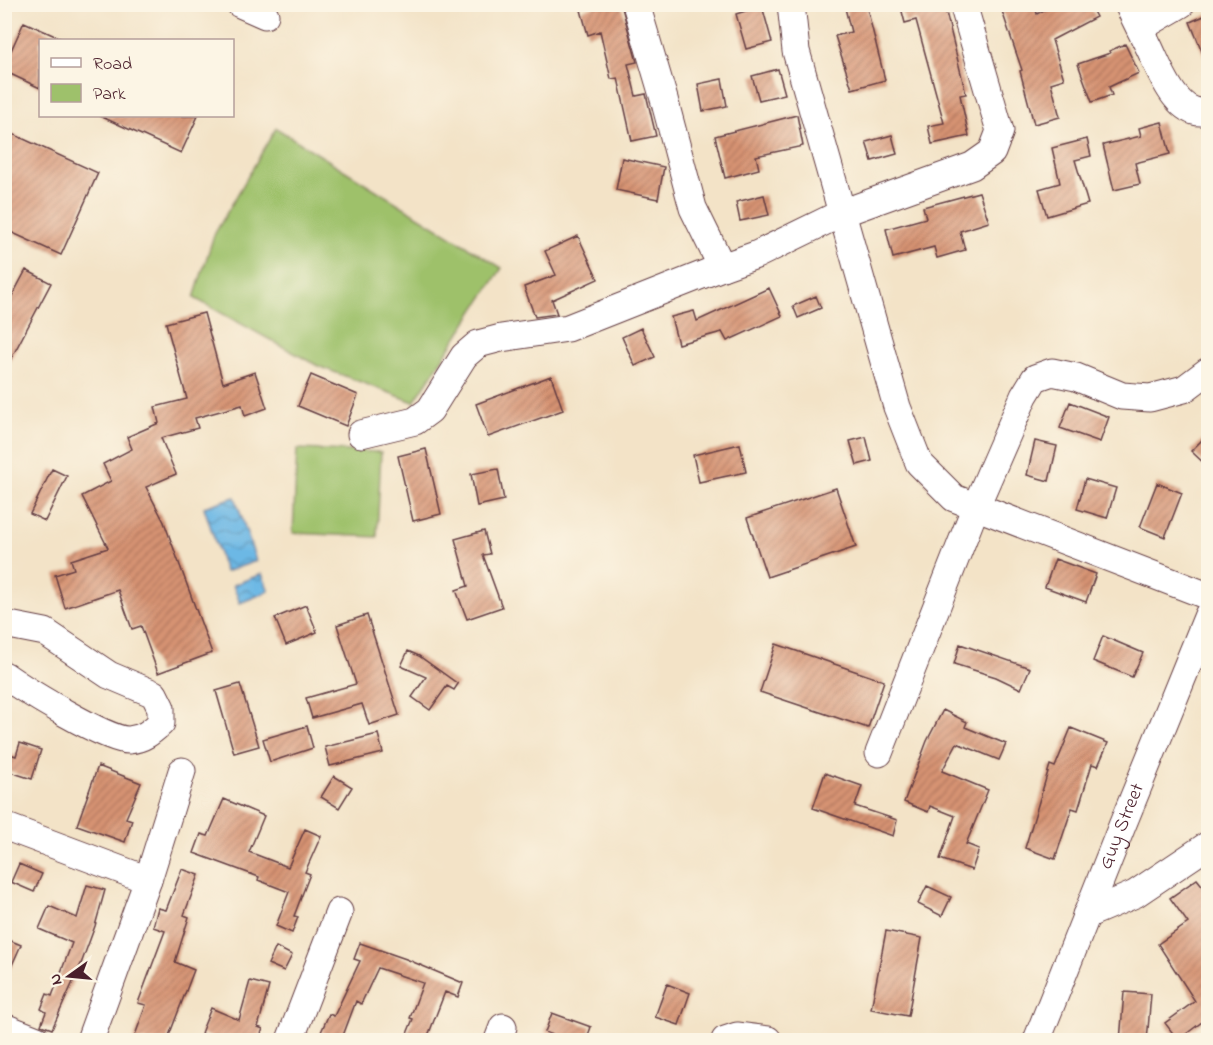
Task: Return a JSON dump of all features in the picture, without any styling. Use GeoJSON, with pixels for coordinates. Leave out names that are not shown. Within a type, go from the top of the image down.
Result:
{"type":"FeatureCollection","features":[{"type":"Feature","properties":{"kind":"street"},"geometry":{"type":"LineString","coordinates":[[240,4],[265,15]]}},
{"type":"Feature","properties":{"kind":"street"},"geometry":{"type":"LineString","coordinates":[[636,4],[693,208],[722,267]]}},
{"type":"Feature","properties":{"kind":"street"},"geometry":{"type":"LineString","coordinates":[[791,4],[796,51],[897,407],[919,463],[954,498],[1209,596]]}},
{"type":"Feature","properties":{"kind":"street"},"geometry":{"type":"LineString","coordinates":[[361,434],[415,421],[430,410],[464,356],[478,344],[501,338],[568,328],[756,255],[842,213],[972,166],[992,152],[1000,131],[963,4]]}},
{"type":"Feature","properties":{"kind":"street"},"geometry":{"type":"LineString","coordinates":[[1128,4],[1164,81],[1183,105],[1202,112],[1209,111]]}},
{"type":"Feature","properties":{"kind":"street"},"geometry":{"type":"LineString","coordinates":[[1140,28],[1180,4]]}},
{"type":"Feature","properties":{"kind":"street"},"geometry":{"type":"LineString","coordinates":[[879,753],[976,506],[1024,396],[1035,378],[1052,372],[1076,377],[1122,396],[1150,398],[1184,389],[1209,371]]}},
{"type":"Feature","properties":{"kind":"street","name":"Guy Street"},"geometry":{"type":"LineString","coordinates":[[1037,1041],[1209,615]]}},
{"type":"Feature","properties":{"kind":"street"},"geometry":{"type":"LineString","coordinates":[[4,624],[45,632],[109,675],[154,694],[161,708],[161,723],[147,736],[127,740],[106,735],[4,675]]}},
{"type":"Feature","properties":{"kind":"street"},"geometry":{"type":"LineString","coordinates":[[90,1041],[148,880],[182,771]]}},
{"type":"Feature","properties":{"kind":"street"},"geometry":{"type":"LineString","coordinates":[[4,826],[148,880]]}},
{"type":"Feature","properties":{"kind":"street"},"geometry":{"type":"LineString","coordinates":[[1086,915],[1135,894],[1209,845]]}},
{"type":"Feature","properties":{"kind":"street"},"geometry":{"type":"LineString","coordinates":[[290,1041],[339,912]]}},
{"type":"Feature","properties":{"kind":"street"},"geometry":{"type":"LineString","coordinates":[[4,1027],[37,1041]]}},
{"type":"Feature","properties":{"kind":"street"},"geometry":{"type":"LineString","coordinates":[[725,1041],[736,1036],[768,1041]]}},
{"type":"Feature","properties":{"kind":"green space"},"geometry":{"type":"Polygon","coordinates":[[[276,128],[502,268],[414,402],[318,366],[194,298],[214,235],[276,128]]]}},
{"type":"Feature","properties":{"kind":"green space"},"geometry":{"type":"Polygon","coordinates":[[[297,449],[381,452],[377,537],[293,533],[297,449]]]}},
{"type":"Feature","properties":{"kind":"water"},"geometry":{"type":"Polygon","coordinates":[[[235,497],[256,561],[225,572],[204,507],[235,497]]]}},
{"type":"Feature","properties":{"kind":"water"},"geometry":{"type":"Polygon","coordinates":[[[262,574],[269,591],[240,603],[233,585],[262,574]]]}},
{"type":"Feature","properties":{"kind":"building"},"geometry":{"type":"Polygon","coordinates":[[[601,4],[621,4],[637,62],[628,64],[636,96],[646,94],[656,136],[632,141],[618,78],[611,79],[600,31],[588,35],[581,10],[601,4]]]}},
{"type":"Feature","properties":{"kind":"building"},"geometry":{"type":"Polygon","coordinates":[[[844,4],[866,4],[885,80],[852,89],[835,36],[851,32],[844,4]]]}},
{"type":"Feature","properties":{"kind":"building"},"geometry":{"type":"Polygon","coordinates":[[[900,4],[944,4],[966,94],[960,95],[969,136],[932,144],[928,126],[944,123],[916,20],[905,23],[900,4]]]}},
{"type":"Feature","properties":{"kind":"building"},"geometry":{"type":"Polygon","coordinates":[[[1013,4],[1034,4],[1037,14],[1055,4],[1089,4],[1096,17],[1052,40],[1064,79],[1051,83],[1060,117],[1034,124],[1020,71],[1022,70],[1001,8],[1013,4]]]}},
{"type":"Feature","properties":{"kind":"building"},"geometry":{"type":"Polygon","coordinates":[[[762,6],[772,42],[746,49],[736,14],[762,6]]]}},
{"type":"Feature","properties":{"kind":"building"},"geometry":{"type":"Polygon","coordinates":[[[1209,14],[1209,66],[1208,66],[1190,22],[1209,14]]]}},
{"type":"Feature","properties":{"kind":"building"},"geometry":{"type":"Polygon","coordinates":[[[24,22],[62,39],[39,39],[39,88],[4,71],[4,66],[24,22]]]}},
{"type":"Feature","properties":{"kind":"building"},"geometry":{"type":"Polygon","coordinates":[[[1125,44],[1139,73],[1109,87],[1112,95],[1092,102],[1078,64],[1110,53],[1109,51],[1125,44]]]}},
{"type":"Feature","properties":{"kind":"building"},"geometry":{"type":"Polygon","coordinates":[[[778,69],[785,94],[759,100],[752,76],[778,69]]]}},
{"type":"Feature","properties":{"kind":"building"},"geometry":{"type":"Polygon","coordinates":[[[722,79],[727,106],[703,111],[698,84],[722,79]]]}},
{"type":"Feature","properties":{"kind":"building"},"geometry":{"type":"Polygon","coordinates":[[[797,115],[803,146],[756,156],[759,169],[725,178],[715,136],[797,115]]]}},
{"type":"Feature","properties":{"kind":"building"},"geometry":{"type":"Polygon","coordinates":[[[102,117],[198,117],[181,153],[102,117]]]}},
{"type":"Feature","properties":{"kind":"building"},"geometry":{"type":"Polygon","coordinates":[[[1162,122],[1170,154],[1135,163],[1140,184],[1114,190],[1103,145],[1141,136],[1139,128],[1162,122]]]}},
{"type":"Feature","properties":{"kind":"building"},"geometry":{"type":"Polygon","coordinates":[[[4,130],[98,173],[61,255],[4,229],[4,130]]]}},
{"type":"Feature","properties":{"kind":"building"},"geometry":{"type":"Polygon","coordinates":[[[892,135],[897,154],[872,161],[866,142],[892,135]]]}},
{"type":"Feature","properties":{"kind":"building"},"geometry":{"type":"Polygon","coordinates":[[[1087,139],[1091,156],[1075,160],[1088,204],[1047,216],[1039,189],[1060,183],[1052,148],[1087,139]]]}},
{"type":"Feature","properties":{"kind":"building"},"geometry":{"type":"Polygon","coordinates":[[[622,158],[664,167],[658,199],[616,190],[622,158]]]}},
{"type":"Feature","properties":{"kind":"building"},"geometry":{"type":"Polygon","coordinates":[[[979,192],[989,222],[960,231],[965,250],[937,258],[934,247],[893,258],[886,229],[926,218],[923,207],[979,192]]]}},
{"type":"Feature","properties":{"kind":"building"},"geometry":{"type":"Polygon","coordinates":[[[764,195],[769,215],[740,221],[736,202],[764,195]]]}},
{"type":"Feature","properties":{"kind":"building"},"geometry":{"type":"Polygon","coordinates":[[[578,236],[598,279],[552,300],[557,314],[535,317],[524,287],[556,275],[545,251],[578,236]]]}},
{"type":"Feature","properties":{"kind":"building"},"geometry":{"type":"Polygon","coordinates":[[[26,270],[51,283],[4,372],[4,311],[26,270]]]}},
{"type":"Feature","properties":{"kind":"building"},"geometry":{"type":"Polygon","coordinates":[[[769,288],[782,316],[727,341],[722,332],[678,344],[671,317],[694,311],[697,321],[769,288]]]}},
{"type":"Feature","properties":{"kind":"building"},"geometry":{"type":"Polygon","coordinates":[[[816,296],[821,308],[798,318],[793,306],[816,296]]]}},
{"type":"Feature","properties":{"kind":"building"},"geometry":{"type":"Polygon","coordinates":[[[204,313],[223,383],[255,372],[267,408],[245,416],[242,405],[195,418],[198,428],[161,438],[176,474],[146,487],[164,522],[212,653],[158,673],[141,626],[132,629],[118,590],[65,608],[55,575],[74,569],[71,560],[108,548],[82,496],[111,481],[103,464],[132,449],[127,437],[159,423],[155,407],[187,399],[166,323],[204,313]]]}},
{"type":"Feature","properties":{"kind":"building"},"geometry":{"type":"Polygon","coordinates":[[[641,328],[655,357],[635,366],[622,337],[641,328]]]}},
{"type":"Feature","properties":{"kind":"building"},"geometry":{"type":"Polygon","coordinates":[[[311,375],[358,395],[346,426],[298,406],[311,375]]]}},
{"type":"Feature","properties":{"kind":"building"},"geometry":{"type":"Polygon","coordinates":[[[551,376],[563,410],[488,437],[476,404],[551,376]]]}},
{"type":"Feature","properties":{"kind":"building"},"geometry":{"type":"Polygon","coordinates":[[[1070,402],[1109,417],[1100,442],[1060,428],[1070,402]]]}},
{"type":"Feature","properties":{"kind":"building"},"geometry":{"type":"Polygon","coordinates":[[[1209,433],[1209,468],[1191,451],[1209,433]]]}},
{"type":"Feature","properties":{"kind":"building"},"geometry":{"type":"Polygon","coordinates":[[[866,437],[872,461],[857,465],[850,441],[866,437]]]}},
{"type":"Feature","properties":{"kind":"building"},"geometry":{"type":"Polygon","coordinates":[[[1035,441],[1057,446],[1049,481],[1027,475],[1035,441]]]}},
{"type":"Feature","properties":{"kind":"building"},"geometry":{"type":"Polygon","coordinates":[[[740,444],[746,472],[699,482],[693,455],[740,444]]]}},
{"type":"Feature","properties":{"kind":"building"},"geometry":{"type":"Polygon","coordinates":[[[426,449],[441,514],[413,521],[398,456],[426,449]]]}},
{"type":"Feature","properties":{"kind":"building"},"geometry":{"type":"Polygon","coordinates":[[[52,469],[67,476],[45,521],[30,514],[52,469]]]}},
{"type":"Feature","properties":{"kind":"building"},"geometry":{"type":"Polygon","coordinates":[[[498,469],[504,500],[477,506],[471,474],[498,469]]]}},
{"type":"Feature","properties":{"kind":"building"},"geometry":{"type":"Polygon","coordinates":[[[1085,479],[1116,488],[1107,518],[1077,509],[1085,479]]]}},
{"type":"Feature","properties":{"kind":"building"},"geometry":{"type":"Polygon","coordinates":[[[1157,483],[1182,493],[1165,537],[1140,527],[1157,483]]]}},
{"type":"Feature","properties":{"kind":"building"},"geometry":{"type":"Polygon","coordinates":[[[836,488],[856,547],[767,577],[747,518],[836,488]]]}},
{"type":"Feature","properties":{"kind":"building"},"geometry":{"type":"Polygon","coordinates":[[[484,531],[490,554],[483,555],[502,607],[467,619],[456,590],[468,586],[455,539],[484,531]]]}},
{"type":"Feature","properties":{"kind":"building"},"geometry":{"type":"Polygon","coordinates":[[[1055,559],[1096,574],[1086,602],[1045,587],[1055,559]]]}},
{"type":"Feature","properties":{"kind":"building"},"geometry":{"type":"Polygon","coordinates":[[[306,605],[317,632],[286,645],[275,618],[306,605]]]}},
{"type":"Feature","properties":{"kind":"building"},"geometry":{"type":"Polygon","coordinates":[[[367,615],[399,715],[369,725],[362,704],[312,718],[306,698],[356,684],[337,625],[367,615]]]}},
{"type":"Feature","properties":{"kind":"building"},"geometry":{"type":"Polygon","coordinates":[[[1103,636],[1143,653],[1132,677],[1093,661],[1103,636]]]}},
{"type":"Feature","properties":{"kind":"building"},"geometry":{"type":"Polygon","coordinates":[[[776,644],[884,681],[868,728],[760,692],[776,644]]]}},
{"type":"Feature","properties":{"kind":"building"},"geometry":{"type":"Polygon","coordinates":[[[960,644],[1030,668],[1021,689],[996,677],[954,664],[960,644]]]}},
{"type":"Feature","properties":{"kind":"building"},"geometry":{"type":"Polygon","coordinates":[[[408,651],[419,656],[458,684],[454,690],[447,686],[430,710],[412,697],[426,677],[401,666],[408,651]]]}},
{"type":"Feature","properties":{"kind":"building"},"geometry":{"type":"Polygon","coordinates":[[[240,684],[259,746],[234,753],[216,691],[240,684]]]}},
{"type":"Feature","properties":{"kind":"building"},"geometry":{"type":"Polygon","coordinates":[[[943,710],[967,722],[965,727],[1006,744],[999,760],[957,743],[942,771],[988,790],[966,844],[979,849],[972,870],[940,859],[955,816],[930,806],[928,812],[904,802],[927,741],[943,710]]]}},
{"type":"Feature","properties":{"kind":"building"},"geometry":{"type":"Polygon","coordinates":[[[307,726],[313,748],[270,762],[263,739],[307,726]]]}},
{"type":"Feature","properties":{"kind":"building"},"geometry":{"type":"Polygon","coordinates":[[[1071,728],[1108,743],[1098,766],[1092,764],[1078,810],[1072,808],[1055,859],[1025,848],[1050,765],[1055,767],[1071,728]]]}},
{"type":"Feature","properties":{"kind":"building"},"geometry":{"type":"Polygon","coordinates":[[[378,734],[383,753],[330,766],[325,747],[378,734]]]}},
{"type":"Feature","properties":{"kind":"building"},"geometry":{"type":"Polygon","coordinates":[[[20,743],[41,750],[32,779],[4,770],[4,752],[16,756],[20,743]]]}},
{"type":"Feature","properties":{"kind":"building"},"geometry":{"type":"Polygon","coordinates":[[[98,766],[141,783],[126,818],[132,820],[125,842],[77,825],[98,766]]]}},
{"type":"Feature","properties":{"kind":"building"},"geometry":{"type":"Polygon","coordinates":[[[825,773],[862,786],[855,806],[897,820],[893,836],[813,808],[825,773]]]}},
{"type":"Feature","properties":{"kind":"building"},"geometry":{"type":"Polygon","coordinates":[[[334,776],[352,787],[339,808],[321,797],[334,776]]]}},
{"type":"Feature","properties":{"kind":"building"},"geometry":{"type":"Polygon","coordinates":[[[224,799],[264,816],[249,852],[288,867],[305,829],[321,836],[305,872],[310,874],[294,916],[298,917],[292,933],[276,926],[289,892],[258,880],[259,877],[194,853],[201,834],[208,836],[224,799]]]}},
{"type":"Feature","properties":{"kind":"building"},"geometry":{"type":"Polygon","coordinates":[[[19,864],[42,874],[34,892],[11,882],[19,864]]]}},
{"type":"Feature","properties":{"kind":"building"},"geometry":{"type":"Polygon","coordinates":[[[182,869],[199,875],[184,915],[189,917],[175,962],[194,970],[167,1041],[133,1041],[146,1005],[138,1003],[165,931],[153,927],[158,908],[166,910],[182,869]]]}},
{"type":"Feature","properties":{"kind":"building"},"geometry":{"type":"Polygon","coordinates":[[[1197,879],[1209,894],[1209,1022],[1206,1019],[1178,1040],[1165,1023],[1195,1001],[1158,944],[1188,923],[1170,898],[1197,879]]]}},
{"type":"Feature","properties":{"kind":"building"},"geometry":{"type":"Polygon","coordinates":[[[87,885],[105,890],[81,964],[52,1029],[41,1025],[46,1012],[41,1009],[47,994],[52,996],[72,943],[39,929],[49,906],[77,918],[87,885]]]}},
{"type":"Feature","properties":{"kind":"building"},"geometry":{"type":"Polygon","coordinates":[[[927,886],[951,897],[942,916],[918,904],[927,886]]]}},
{"type":"Feature","properties":{"kind":"building"},"geometry":{"type":"Polygon","coordinates":[[[886,931],[922,938],[908,1016],[871,1009],[886,931]]]}},
{"type":"Feature","properties":{"kind":"building"},"geometry":{"type":"Polygon","coordinates":[[[4,938],[21,945],[4,983],[4,938]]]}},
{"type":"Feature","properties":{"kind":"building"},"geometry":{"type":"Polygon","coordinates":[[[360,943],[463,983],[458,997],[445,992],[426,1041],[404,1041],[423,983],[378,968],[361,1004],[356,1001],[341,1041],[321,1032],[329,1014],[334,1016],[360,961],[354,959],[360,943]]]}},
{"type":"Feature","properties":{"kind":"building"},"geometry":{"type":"Polygon","coordinates":[[[276,947],[292,955],[284,971],[268,964],[276,947]]]}},
{"type":"Feature","properties":{"kind":"building"},"geometry":{"type":"Polygon","coordinates":[[[250,981],[269,986],[258,1027],[263,1029],[258,1041],[219,1041],[201,1033],[211,1008],[239,1020],[250,981]]]}},
{"type":"Feature","properties":{"kind":"building"},"geometry":{"type":"Polygon","coordinates":[[[667,984],[690,993],[679,1025],[655,1017],[667,984]]]}},
{"type":"Feature","properties":{"kind":"building"},"geometry":{"type":"Polygon","coordinates":[[[1124,992],[1151,994],[1147,1041],[1120,1041],[1124,992]]]}},
{"type":"Feature","properties":{"kind":"building"},"geometry":{"type":"Polygon","coordinates":[[[552,1013],[591,1027],[586,1041],[568,1041],[545,1032],[552,1013]]]}}]}
